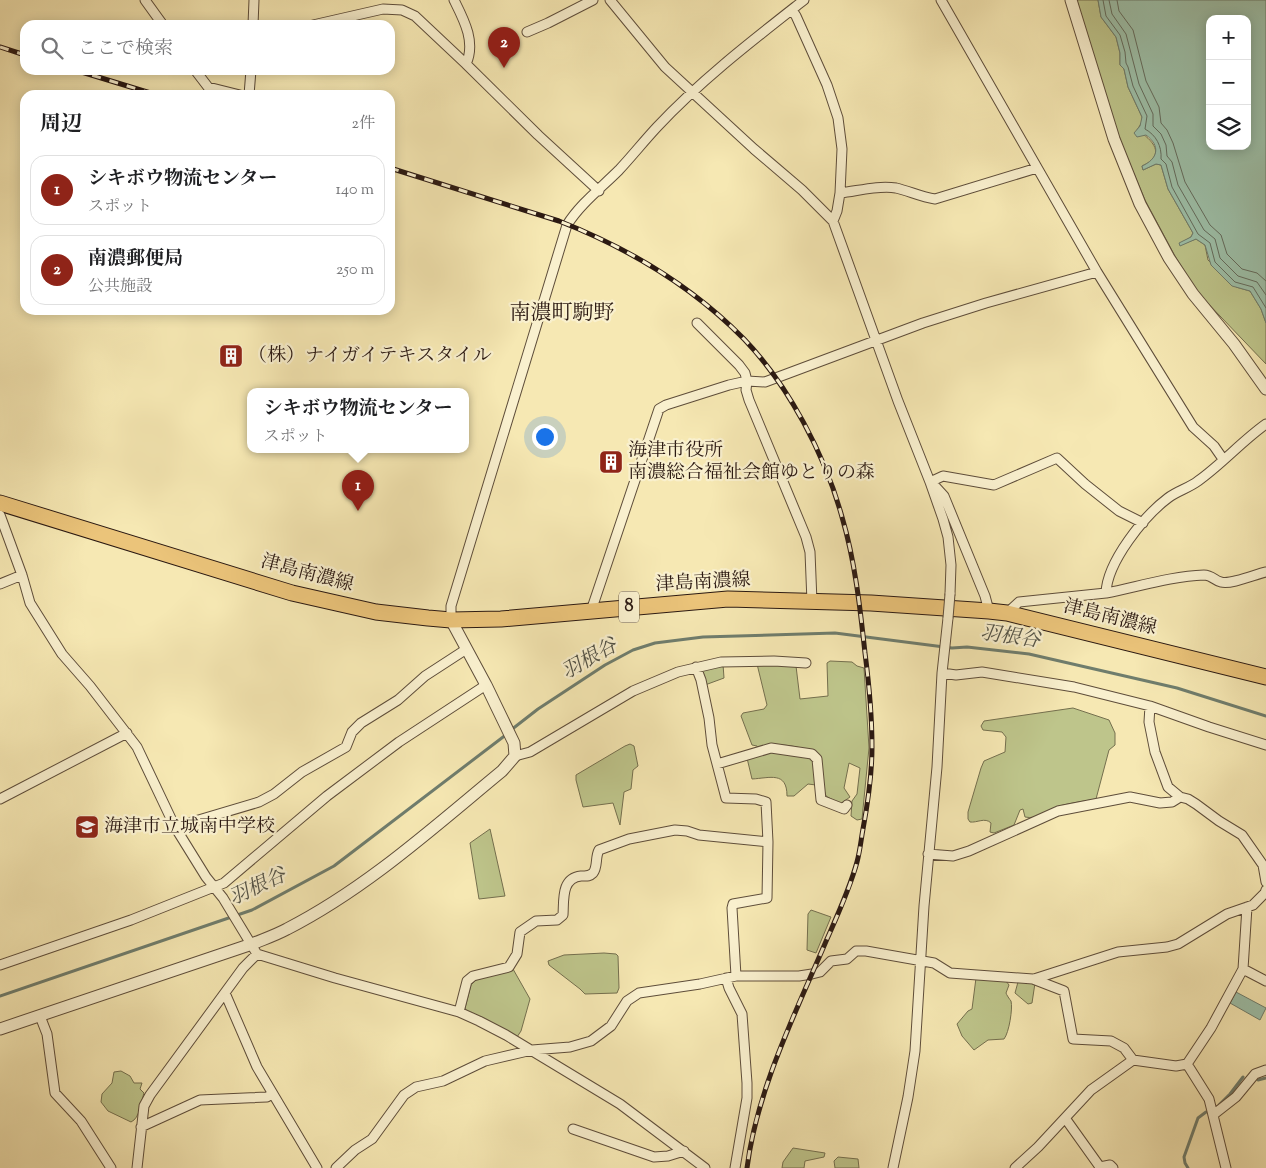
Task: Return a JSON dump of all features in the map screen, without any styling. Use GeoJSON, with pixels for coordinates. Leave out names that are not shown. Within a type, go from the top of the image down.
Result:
{"type":"FeatureCollection","features":[{"type":"Feature","properties":{"kind":"main road","name":"津島南濃線"},"geometry":{"type":"LineString","coordinates":[[0,509],[292,593],[376,612],[451,620],[501,619],[728,599],[871,603],[989,611],[1007,613],[1266,677]]}},
{"type":"Feature","properties":{"kind":"street"},"geometry":{"type":"LineString","coordinates":[[145,0],[159,20]]}},
{"type":"Feature","properties":{"kind":"street"},"geometry":{"type":"LineString","coordinates":[[253,20],[254,0]]}},
{"type":"Feature","properties":{"kind":"street"},"geometry":{"type":"LineString","coordinates":[[454,0],[471,41],[470,55],[466,64]]}},
{"type":"Feature","properties":{"kind":"street"},"geometry":{"type":"LineString","coordinates":[[527,32],[548,24],[593,0]]}},
{"type":"Feature","properties":{"kind":"street"},"geometry":{"type":"LineString","coordinates":[[610,0],[665,67],[754,149],[802,190],[833,221],[930,482],[948,537],[951,565],[950,594],[942,669],[937,767],[928,854],[915,1051],[908,1098],[893,1168]]}},
{"type":"Feature","properties":{"kind":"street"},"geometry":{"type":"LineString","coordinates":[[515,756],[514,744],[493,699],[451,620],[452,606],[564,232],[574,214],[599,190],[656,127],[732,58],[804,0]]}},
{"type":"Feature","properties":{"kind":"street"},"geometry":{"type":"LineString","coordinates":[[941,0],[1097,272],[1193,428],[1214,446],[1223,459]]}},
{"type":"Feature","properties":{"kind":"street"},"geometry":{"type":"LineString","coordinates":[[1071,0],[1114,139],[1140,204],[1169,258],[1193,294],[1234,344],[1266,389]]}},
{"type":"Feature","properties":{"kind":"street"},"geometry":{"type":"LineString","coordinates":[[336,20],[383,9],[402,10],[415,16],[538,135],[599,190]]}},
{"type":"Feature","properties":{"kind":"street"},"geometry":{"type":"LineString","coordinates":[[792,10],[827,85],[838,118],[842,149],[840,193],[833,221]]}},
{"type":"Feature","properties":{"kind":"street"},"geometry":{"type":"LineString","coordinates":[[199,75],[208,87],[220,90]]}},
{"type":"Feature","properties":{"kind":"street"},"geometry":{"type":"LineString","coordinates":[[250,90],[251,75]]}},
{"type":"Feature","properties":{"kind":"street"},"geometry":{"type":"LineString","coordinates":[[840,193],[882,187],[896,188],[923,198],[935,199],[1038,168]]}},
{"type":"Feature","properties":{"kind":"street"},"geometry":{"type":"LineString","coordinates":[[592,611],[659,409],[729,385],[747,381],[765,382],[876,340],[986,303],[1097,272]]}},
{"type":"Feature","properties":{"kind":"street"},"geometry":{"type":"LineString","coordinates":[[696,323],[745,373],[747,381],[746,390],[749,400],[806,536],[810,552],[812,602]]}},
{"type":"Feature","properties":{"kind":"street"},"geometry":{"type":"LineString","coordinates":[[1106,592],[1106,582],[1115,560],[1144,523],[1168,498],[1198,482],[1266,424]]}},
{"type":"Feature","properties":{"kind":"street"},"geometry":{"type":"LineString","coordinates":[[930,482],[943,476],[994,485],[1057,458],[1085,484],[1119,511],[1144,523]]}},
{"type":"Feature","properties":{"kind":"street"},"geometry":{"type":"LineString","coordinates":[[930,482],[944,496],[985,596],[989,611]]}},
{"type":"Feature","properties":{"kind":"street"},"geometry":{"type":"LineString","coordinates":[[0,509],[30,603],[62,654],[90,686],[137,747],[175,827],[252,945],[334,978],[459,1012],[506,1035],[620,1104],[706,1168]]}},
{"type":"Feature","properties":{"kind":"street"},"geometry":{"type":"LineString","coordinates":[[1007,613],[1018,602],[1106,592],[1205,575],[1213,577],[1220,582],[1228,582],[1266,572]]}},
{"type":"Feature","properties":{"kind":"street"},"geometry":{"type":"LineString","coordinates":[[0,584],[22,575]]}},
{"type":"Feature","properties":{"kind":"street"},"geometry":{"type":"LineString","coordinates":[[175,827],[259,802],[274,794],[302,772],[346,747],[352,732],[361,723],[398,700],[425,676],[466,650]]}},
{"type":"Feature","properties":{"kind":"street"},"geometry":{"type":"LineString","coordinates":[[0,1029],[252,945],[286,930],[320,911],[371,878],[502,771],[515,756],[530,752],[634,691],[678,672],[720,662],[774,661],[806,663]]}},
{"type":"Feature","properties":{"kind":"street"},"geometry":{"type":"LineString","coordinates":[[696,668],[703,690],[712,745],[726,798],[756,799],[766,802],[768,842],[767,898],[738,902],[733,904],[732,908],[731,977],[729,988],[742,1014],[747,1083],[747,1098],[735,1168]]}},
{"type":"Feature","properties":{"kind":"street"},"geometry":{"type":"LineString","coordinates":[[942,669],[956,675],[982,672],[1074,687],[1150,706],[1266,745]]}},
{"type":"Feature","properties":{"kind":"street"},"geometry":{"type":"LineString","coordinates":[[0,965],[131,920],[224,883],[327,796],[399,742],[486,685]]}},
{"type":"Feature","properties":{"kind":"street"},"geometry":{"type":"LineString","coordinates":[[1150,706],[1149,722],[1155,752],[1168,787],[1180,797],[1188,799],[1242,835],[1265,864],[1266,882]]}},
{"type":"Feature","properties":{"kind":"street"},"geometry":{"type":"LineString","coordinates":[[0,799],[127,733]]}},
{"type":"Feature","properties":{"kind":"street"},"geometry":{"type":"LineString","coordinates":[[717,764],[772,748],[812,754],[817,759],[821,800],[844,809],[847,805]]}},
{"type":"Feature","properties":{"kind":"street"},"geometry":{"type":"LineString","coordinates":[[928,854],[953,856],[1069,808],[1130,797],[1160,803],[1172,802],[1180,797]]}},
{"type":"Feature","properties":{"kind":"street"},"geometry":{"type":"LineString","coordinates":[[459,1012],[467,981],[473,976],[509,967],[517,954],[520,932],[536,921],[557,920],[563,915],[564,889],[575,877],[590,876],[594,873],[599,850],[629,839],[675,830],[687,831],[699,836],[768,842]]}},
{"type":"Feature","properties":{"kind":"street"},"geometry":{"type":"LineString","coordinates":[[1033,979],[1118,952],[1167,948],[1178,944],[1227,914],[1253,904],[1266,893],[1266,890]]}},
{"type":"Feature","properties":{"kind":"street"},"geometry":{"type":"LineString","coordinates":[[1015,1168],[1038,1147],[1091,1090],[1133,1060],[1176,1066],[1187,1064],[1211,1028],[1243,968],[1247,907]]}},
{"type":"Feature","properties":{"kind":"street"},"geometry":{"type":"LineString","coordinates":[[137,1168],[144,1106],[150,1095],[243,968],[252,945]]}},
{"type":"Feature","properties":{"kind":"street"},"geometry":{"type":"LineString","coordinates":[[336,1168],[355,1150],[372,1139],[404,1094],[416,1087],[443,1081],[485,1061],[532,1050],[570,1047],[591,1041],[611,1026],[627,1001],[639,993],[700,984],[731,977],[799,976],[812,974],[820,972],[831,962],[847,959],[856,951],[866,951],[934,963],[950,973],[1033,979],[1064,991],[1073,1038],[1111,1042],[1124,1048],[1133,1060]]}},
{"type":"Feature","properties":{"kind":"street"},"geometry":{"type":"LineString","coordinates":[[1243,968],[1266,981]]}},
{"type":"Feature","properties":{"kind":"street"},"geometry":{"type":"LineString","coordinates":[[225,993],[256,1068],[317,1168]]}},
{"type":"Feature","properties":{"kind":"street"},"geometry":{"type":"LineString","coordinates":[[40,1016],[47,1034],[55,1093],[81,1121],[111,1168]]}},
{"type":"Feature","properties":{"kind":"street"},"geometry":{"type":"LineString","coordinates":[[1187,1064],[1209,1099],[1226,1168]]}},
{"type":"Feature","properties":{"kind":"street"},"geometry":{"type":"LineString","coordinates":[[1213,1115],[1236,1097],[1255,1074],[1266,1070]]}},
{"type":"Feature","properties":{"kind":"street"},"geometry":{"type":"LineString","coordinates":[[141,1127],[200,1100],[267,1097],[272,1094]]}},
{"type":"Feature","properties":{"kind":"street"},"geometry":{"type":"LineString","coordinates":[[1065,1118],[1100,1167],[1110,1164],[1113,1168]]}},
{"type":"Feature","properties":{"kind":"street"},"geometry":{"type":"LineString","coordinates":[[574,1129],[654,1157],[668,1156],[684,1151]]}},
{"type":"Feature","properties":{"kind":"green space"},"geometry":{"type":"Polygon","coordinates":[[[1076,0],[1098,0],[1101,17],[1116,37],[1120,53],[1120,65],[1124,69],[1128,87],[1142,117],[1142,122],[1137,130],[1148,138],[1156,152],[1150,162],[1142,166],[1143,170],[1156,164],[1161,165],[1168,189],[1193,233],[1191,237],[1179,244],[1196,239],[1205,245],[1208,260],[1236,287],[1250,291],[1261,309],[1266,323],[1266,364],[1198,293],[1175,256],[1145,200],[1119,138],[1076,0]]]}},
{"type":"Feature","properties":{"kind":"green space"},"geometry":{"type":"Polygon","coordinates":[[[830,661],[852,662],[864,668],[869,748],[862,819],[857,820],[851,816],[852,801],[857,794],[860,768],[849,763],[844,788],[850,797],[840,804],[826,796],[823,787],[821,758],[807,750],[791,746],[774,745],[758,748],[752,745],[741,716],[743,713],[764,709],[767,705],[757,664],[796,666],[800,699],[828,696],[827,663],[830,661]]]}},
{"type":"Feature","properties":{"kind":"green space"},"geometry":{"type":"Polygon","coordinates":[[[723,664],[724,678],[705,685],[702,674],[703,668],[723,664]]]}},
{"type":"Feature","properties":{"kind":"green space"},"geometry":{"type":"Polygon","coordinates":[[[1073,708],[1109,720],[1115,733],[1115,745],[1109,750],[1096,799],[1059,806],[1030,818],[1025,817],[1023,809],[1020,810],[1014,825],[994,833],[990,832],[991,823],[989,821],[970,822],[968,812],[984,761],[1005,752],[1006,737],[1002,732],[983,730],[981,726],[984,721],[1073,708]]]}},
{"type":"Feature","properties":{"kind":"green space"},"geometry":{"type":"Polygon","coordinates":[[[630,744],[634,746],[638,766],[633,770],[631,789],[624,792],[620,825],[613,803],[583,807],[576,775],[630,744]]]}},
{"type":"Feature","properties":{"kind":"green space"},"geometry":{"type":"Polygon","coordinates":[[[772,751],[810,756],[813,760],[816,785],[808,784],[794,796],[787,796],[786,788],[781,779],[771,777],[752,779],[747,758],[772,751]]]}},
{"type":"Feature","properties":{"kind":"green space"},"geometry":{"type":"Polygon","coordinates":[[[490,829],[505,896],[479,899],[470,843],[490,829]]]}},
{"type":"Feature","properties":{"kind":"green space"},"geometry":{"type":"Polygon","coordinates":[[[811,910],[831,917],[816,953],[807,950],[808,914],[811,910]]]}},
{"type":"Feature","properties":{"kind":"green space"},"geometry":{"type":"Polygon","coordinates":[[[616,954],[618,956],[619,988],[617,993],[585,994],[549,965],[548,961],[564,955],[616,954]]]}},
{"type":"Feature","properties":{"kind":"green space"},"geometry":{"type":"Polygon","coordinates":[[[513,969],[530,999],[521,1031],[517,1037],[467,1012],[465,1008],[471,985],[476,980],[513,969]]]}},
{"type":"Feature","properties":{"kind":"green space"},"geometry":{"type":"Polygon","coordinates":[[[976,978],[1006,981],[1009,985],[1006,993],[1011,1001],[1011,1009],[1009,1026],[1004,1039],[988,1040],[974,1050],[962,1036],[957,1024],[972,1009],[976,978]]]}},
{"type":"Feature","properties":{"kind":"green space"},"geometry":{"type":"Polygon","coordinates":[[[1018,982],[1035,983],[1032,1003],[1028,1004],[1015,993],[1018,982]]]}},
{"type":"Feature","properties":{"kind":"green space"},"geometry":{"type":"Polygon","coordinates":[[[121,1071],[130,1076],[134,1083],[142,1083],[140,1089],[144,1093],[138,1113],[131,1122],[108,1111],[101,1102],[102,1094],[112,1083],[114,1072],[121,1071]]]}},
{"type":"Feature","properties":{"kind":"green space"},"geometry":{"type":"Polygon","coordinates":[[[793,1148],[825,1153],[824,1157],[805,1161],[804,1168],[782,1168],[783,1162],[793,1148]]]}},
{"type":"Feature","properties":{"kind":"green space"},"geometry":{"type":"Polygon","coordinates":[[[838,1157],[858,1159],[859,1168],[835,1168],[834,1161],[838,1157]]]}},
{"type":"Feature","properties":{"kind":"water"},"geometry":{"type":"Polygon","coordinates":[[[1098,0],[1266,0],[1266,323],[1261,309],[1250,291],[1232,286],[1211,265],[1205,245],[1196,239],[1180,246],[1179,243],[1191,237],[1193,233],[1168,189],[1161,165],[1156,164],[1143,170],[1142,166],[1151,160],[1156,152],[1156,148],[1151,139],[1146,135],[1137,137],[1134,133],[1140,126],[1142,117],[1128,87],[1124,69],[1120,65],[1120,53],[1116,37],[1101,17],[1098,0]]]}},
{"type":"Feature","properties":{"kind":"water"},"geometry":{"type":"Polygon","coordinates":[[[1236,992],[1266,1008],[1260,1020],[1230,1003],[1236,992]]]}},
{"type":"Feature","properties":{"kind":"waterway","name":"羽根谷"},"geometry":{"type":"LineString","coordinates":[[511,730],[538,709],[605,665],[633,650],[655,643],[703,637],[835,633],[952,648],[967,647],[1029,654],[1177,688],[1266,716]]}},
{"type":"Feature","properties":{"kind":"waterway","name":"羽根谷"},"geometry":{"type":"LineString","coordinates":[[0,996],[252,910],[334,866],[507,734]]}},
{"type":"Feature","properties":{"kind":"waterway"},"geometry":{"type":"LineString","coordinates":[[1219,1105],[1243,1077]]}},
{"type":"Feature","properties":{"kind":"waterway"},"geometry":{"type":"LineString","coordinates":[[1258,1080],[1266,1078]]}},
{"type":"Feature","properties":{"kind":"waterway"},"geometry":{"type":"LineString","coordinates":[[1188,1168],[1184,1157],[1198,1118],[1206,1112]]}},
{"type":"Feature","properties":{"kind":"railway"},"geometry":{"type":"LineString","coordinates":[[0,47],[20,53]]}},
{"type":"Feature","properties":{"kind":"railway"},"geometry":{"type":"LineString","coordinates":[[91,75],[141,90]]}},
{"type":"Feature","properties":{"kind":"railway"},"geometry":{"type":"LineString","coordinates":[[395,170],[559,221],[610,243],[681,285],[744,339],[776,378],[804,422],[835,493],[854,567],[868,676],[872,747],[868,798],[859,854],[854,872],[779,1051],[759,1109],[747,1168]]}},
{"type":"Feature","properties":{"kind":"place","name":"南濃郵便局"},"geometry":{"type":"Point","coordinates":[504,68]}},
{"type":"Feature","properties":{"kind":"place","name":"（株）ナイガイテキスタイル"},"geometry":{"type":"Point","coordinates":[231,356]}},
{"type":"Feature","properties":{"kind":"place","name":"海津市役所 南濃総合福祉会館ゆとりの森"},"geometry":{"type":"Point","coordinates":[611,462]}},
{"type":"Feature","properties":{"kind":"place","name":"シキボウ物流センター"},"geometry":{"type":"Point","coordinates":[358,511]}},
{"type":"Feature","properties":{"kind":"place","name":"海津市立城南中学校"},"geometry":{"type":"Point","coordinates":[87,827]}},
{"type":"Feature","properties":{"kind":"district","name":"南濃町駒野"},"geometry":{"type":"Point","coordinates":[562,314]}}]}
